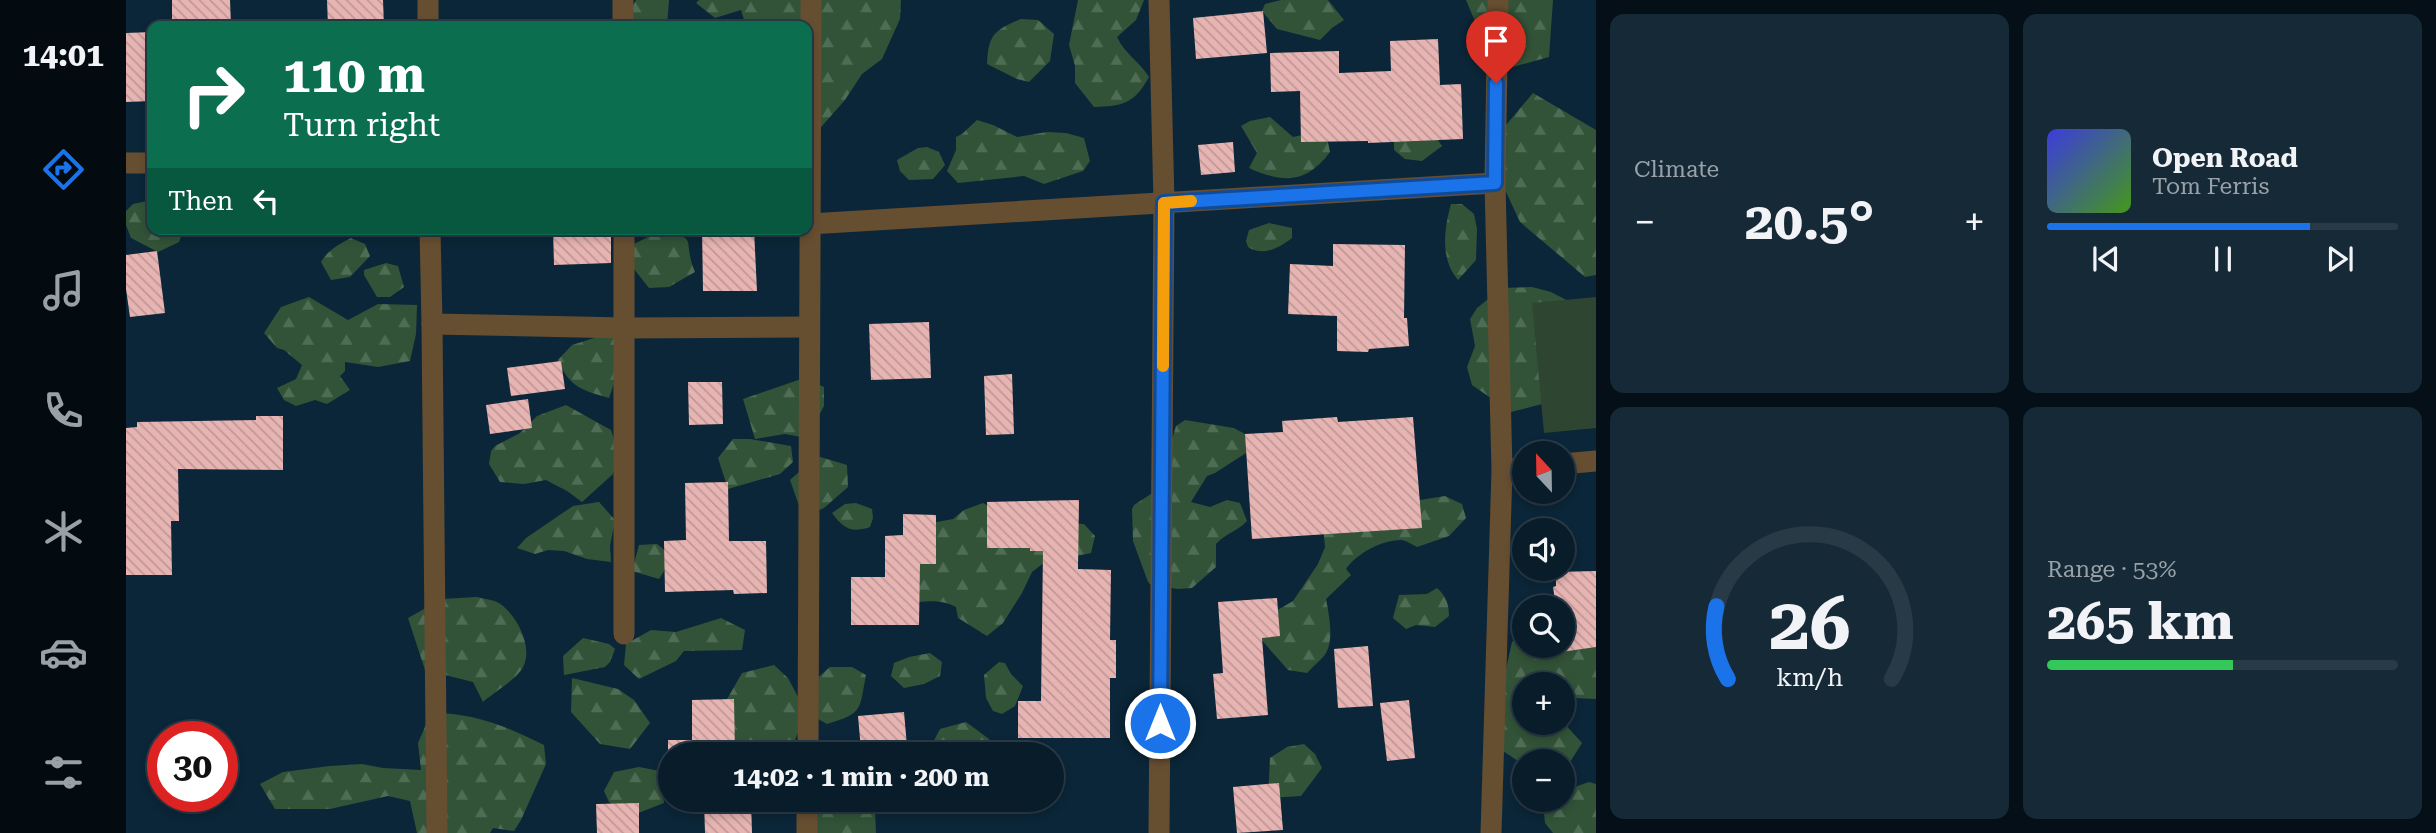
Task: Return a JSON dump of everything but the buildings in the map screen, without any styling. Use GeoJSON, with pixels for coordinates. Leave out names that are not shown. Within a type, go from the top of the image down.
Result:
{"type":"FeatureCollection","features":[{"type":"Feature","properties":{"kind":"street"},"geometry":{"type":"LineString","coordinates":[[428,0],[428,21]]}},
{"type":"Feature","properties":{"kind":"street"},"geometry":{"type":"LineString","coordinates":[[623,0],[623,21]]}},
{"type":"Feature","properties":{"kind":"street"},"geometry":{"type":"LineString","coordinates":[[811,0],[811,21]]}},
{"type":"Feature","properties":{"kind":"street"},"geometry":{"type":"LineString","coordinates":[[1159,0],[1164,203],[1159,833]]}},
{"type":"Feature","properties":{"kind":"street"},"geometry":{"type":"LineString","coordinates":[[1491,833],[1503,470],[1495,183],[1498,0]]}},
{"type":"Feature","properties":{"kind":"street"},"geometry":{"type":"LineString","coordinates":[[126,163],[147,163]]}},
{"type":"Feature","properties":{"kind":"street"},"geometry":{"type":"LineString","coordinates":[[812,224],[1495,183]]}},
{"type":"Feature","properties":{"kind":"street"},"geometry":{"type":"LineString","coordinates":[[430,235],[438,833]]}},
{"type":"Feature","properties":{"kind":"street"},"geometry":{"type":"LineString","coordinates":[[624,634],[625,235]]}},
{"type":"Feature","properties":{"kind":"street"},"geometry":{"type":"LineString","coordinates":[[808,742],[809,235]]}},
{"type":"Feature","properties":{"kind":"street"},"geometry":{"type":"LineString","coordinates":[[432,324],[625,328],[809,327]]}},
{"type":"Feature","properties":{"kind":"street"},"geometry":{"type":"LineString","coordinates":[[1575,463],[1596,461]]}},
{"type":"Feature","properties":{"kind":"street"},"geometry":{"type":"LineString","coordinates":[[1503,470],[1512,469]]}},
{"type":"Feature","properties":{"kind":"street"},"geometry":{"type":"LineString","coordinates":[[807,812],[807,833]]}},
{"type":"Feature","properties":{"kind":"green space"},"geometry":{"type":"Polygon","coordinates":[[[636,0],[669,0],[667,21],[629,21],[628,14],[636,0]]]}},
{"type":"Feature","properties":{"kind":"green space"},"geometry":{"type":"Polygon","coordinates":[[[699,0],[901,0],[900,19],[882,59],[862,74],[845,100],[812,137],[812,21],[744,21],[741,10],[715,18],[696,3],[699,0]]]}},
{"type":"Feature","properties":{"kind":"green space"},"geometry":{"type":"Polygon","coordinates":[[[1078,0],[1144,0],[1136,20],[1117,37],[1149,77],[1138,93],[1127,102],[1094,107],[1075,83],[1075,66],[1069,45],[1078,0]]]}},
{"type":"Feature","properties":{"kind":"green space"},"geometry":{"type":"Polygon","coordinates":[[[1281,0],[1328,0],[1344,20],[1320,40],[1277,29],[1262,11],[1265,4],[1281,0]]]}},
{"type":"Feature","properties":{"kind":"green space"},"geometry":{"type":"Polygon","coordinates":[[[1466,0],[1553,0],[1549,57],[1509,68],[1482,38],[1466,0]]]}},
{"type":"Feature","properties":{"kind":"green space"},"geometry":{"type":"Polygon","coordinates":[[[1021,19],[1038,20],[1054,34],[1050,61],[1029,82],[987,64],[991,39],[1005,26],[1021,19]]]}},
{"type":"Feature","properties":{"kind":"green space"},"geometry":{"type":"Polygon","coordinates":[[[1533,93],[1596,130],[1596,275],[1585,277],[1520,222],[1486,149],[1533,93]]]}},
{"type":"Feature","properties":{"kind":"green space"},"geometry":{"type":"Polygon","coordinates":[[[1270,117],[1293,137],[1316,132],[1327,138],[1330,152],[1313,170],[1294,178],[1273,177],[1249,168],[1257,153],[1241,126],[1250,121],[1270,117]]]}},
{"type":"Feature","properties":{"kind":"green space"},"geometry":{"type":"Polygon","coordinates":[[[977,120],[1017,137],[1047,132],[1084,138],[1090,161],[1083,171],[1044,184],[1024,176],[958,183],[947,171],[956,150],[956,137],[977,120]]]}},
{"type":"Feature","properties":{"kind":"green space"},"geometry":{"type":"Polygon","coordinates":[[[1435,136],[1442,146],[1422,161],[1405,159],[1394,150],[1394,137],[1435,136]]]}},
{"type":"Feature","properties":{"kind":"green space"},"geometry":{"type":"Polygon","coordinates":[[[927,147],[939,152],[945,165],[933,179],[909,180],[900,171],[897,160],[918,148],[927,147]]]}},
{"type":"Feature","properties":{"kind":"green space"},"geometry":{"type":"Polygon","coordinates":[[[147,201],[147,235],[182,235],[179,242],[158,252],[131,238],[126,225],[126,211],[133,204],[147,201]]]}},
{"type":"Feature","properties":{"kind":"green space"},"geometry":{"type":"Polygon","coordinates":[[[1451,204],[1462,204],[1474,214],[1477,229],[1476,260],[1458,280],[1448,263],[1445,244],[1451,204]]]}},
{"type":"Feature","properties":{"kind":"green space"},"geometry":{"type":"Polygon","coordinates":[[[1269,223],[1292,228],[1292,238],[1265,251],[1248,247],[1246,241],[1249,230],[1269,223]]]}},
{"type":"Feature","properties":{"kind":"green space"},"geometry":{"type":"Polygon","coordinates":[[[652,235],[685,238],[695,272],[669,287],[649,288],[630,264],[632,245],[652,235]]]}},
{"type":"Feature","properties":{"kind":"green space"},"geometry":{"type":"Polygon","coordinates":[[[351,238],[365,244],[370,256],[350,277],[331,280],[321,262],[330,251],[351,238]]]}},
{"type":"Feature","properties":{"kind":"green space"},"geometry":{"type":"Polygon","coordinates":[[[386,263],[398,266],[404,287],[390,297],[377,297],[364,275],[364,270],[386,263]]]}},
{"type":"Feature","properties":{"kind":"green space"},"geometry":{"type":"Polygon","coordinates":[[[1532,287],[1551,292],[1576,305],[1542,404],[1511,412],[1472,385],[1467,367],[1475,346],[1470,319],[1477,308],[1502,288],[1532,287]]]}},
{"type":"Feature","properties":{"kind":"green space"},"geometry":{"type":"Polygon","coordinates":[[[309,297],[348,320],[378,304],[417,305],[416,334],[410,361],[378,367],[345,362],[345,371],[340,376],[350,390],[327,404],[315,400],[296,406],[284,400],[277,388],[296,379],[302,365],[284,350],[277,348],[264,333],[281,307],[309,297]]]}},
{"type":"Feature","properties":{"kind":"green space"},"geometry":{"type":"Polygon","coordinates":[[[1596,297],[1596,428],[1544,433],[1532,303],[1596,297]]]}},
{"type":"Feature","properties":{"kind":"green space"},"geometry":{"type":"Polygon","coordinates":[[[613,332],[625,351],[609,398],[591,393],[572,382],[558,360],[572,345],[613,332]]]}},
{"type":"Feature","properties":{"kind":"green space"},"geometry":{"type":"Polygon","coordinates":[[[804,378],[824,387],[824,406],[807,438],[785,434],[755,439],[743,399],[804,378]]]}},
{"type":"Feature","properties":{"kind":"green space"},"geometry":{"type":"Polygon","coordinates":[[[566,405],[611,430],[618,452],[613,474],[582,502],[546,480],[524,484],[500,482],[489,464],[491,451],[495,446],[520,433],[537,416],[566,405]]]}},
{"type":"Feature","properties":{"kind":"green space"},"geometry":{"type":"Polygon","coordinates":[[[1185,420],[1234,428],[1254,439],[1257,446],[1207,476],[1191,502],[1210,507],[1227,500],[1240,503],[1247,521],[1216,544],[1216,567],[1192,588],[1178,589],[1151,585],[1148,582],[1133,541],[1132,509],[1157,490],[1176,426],[1185,420]]]}},
{"type":"Feature","properties":{"kind":"green space"},"geometry":{"type":"Polygon","coordinates":[[[733,439],[791,446],[793,462],[780,474],[728,489],[718,458],[733,439]]]}},
{"type":"Feature","properties":{"kind":"green space"},"geometry":{"type":"Polygon","coordinates":[[[817,456],[847,465],[848,487],[824,508],[803,517],[790,480],[817,456]]]}},
{"type":"Feature","properties":{"kind":"green space"},"geometry":{"type":"Polygon","coordinates":[[[1445,496],[1462,504],[1466,518],[1449,536],[1417,547],[1403,540],[1385,542],[1356,558],[1346,569],[1351,575],[1326,599],[1330,636],[1324,656],[1307,673],[1288,670],[1259,637],[1274,612],[1293,601],[1318,564],[1325,547],[1322,516],[1408,505],[1445,496]]]}},
{"type":"Feature","properties":{"kind":"green space"},"geometry":{"type":"Polygon","coordinates":[[[599,502],[615,520],[610,546],[611,562],[587,559],[564,551],[548,550],[535,554],[517,548],[526,538],[573,506],[599,502]]]}},
{"type":"Feature","properties":{"kind":"green space"},"geometry":{"type":"Polygon","coordinates":[[[856,503],[872,509],[870,527],[858,530],[848,528],[832,513],[845,504],[856,503]]]}},
{"type":"Feature","properties":{"kind":"green space"},"geometry":{"type":"Polygon","coordinates":[[[983,503],[1013,520],[1084,524],[1095,536],[1091,553],[1049,559],[1032,572],[1003,623],[987,636],[958,618],[956,607],[950,604],[930,601],[902,604],[921,525],[953,519],[964,510],[983,503]]]}},
{"type":"Feature","properties":{"kind":"green space"},"geometry":{"type":"Polygon","coordinates":[[[657,544],[673,557],[659,579],[625,569],[633,567],[639,545],[657,544]]]}},
{"type":"Feature","properties":{"kind":"green space"},"geometry":{"type":"Polygon","coordinates":[[[1437,588],[1446,600],[1449,616],[1435,627],[1416,625],[1406,629],[1393,618],[1399,595],[1427,594],[1437,588]]]}},
{"type":"Feature","properties":{"kind":"green space"},"geometry":{"type":"Polygon","coordinates":[[[477,597],[498,602],[509,611],[522,633],[526,649],[521,670],[483,702],[473,682],[425,670],[408,618],[442,599],[477,597]]]}},
{"type":"Feature","properties":{"kind":"green space"},"geometry":{"type":"Polygon","coordinates":[[[721,618],[745,630],[742,650],[684,651],[676,661],[639,679],[624,665],[626,644],[651,630],[676,632],[721,618]]]}},
{"type":"Feature","properties":{"kind":"green space"},"geometry":{"type":"Polygon","coordinates":[[[1596,631],[1596,699],[1575,698],[1575,672],[1512,672],[1512,735],[1575,735],[1582,743],[1575,754],[1575,749],[1512,749],[1512,757],[1503,751],[1506,669],[1512,642],[1512,658],[1575,658],[1575,639],[1596,631]]]}},
{"type":"Feature","properties":{"kind":"green space"},"geometry":{"type":"Polygon","coordinates":[[[583,638],[609,644],[615,649],[610,662],[605,667],[564,675],[563,656],[583,638]]]}},
{"type":"Feature","properties":{"kind":"green space"},"geometry":{"type":"Polygon","coordinates":[[[930,653],[942,662],[940,676],[924,684],[904,688],[891,676],[894,663],[930,653]]]}},
{"type":"Feature","properties":{"kind":"green space"},"geometry":{"type":"Polygon","coordinates":[[[999,662],[1005,663],[1023,686],[1015,706],[1002,714],[993,711],[986,698],[984,675],[999,662]]]}},
{"type":"Feature","properties":{"kind":"green space"},"geometry":{"type":"Polygon","coordinates":[[[774,665],[788,678],[806,712],[792,742],[720,742],[722,708],[742,673],[774,665]]]}},
{"type":"Feature","properties":{"kind":"green space"},"geometry":{"type":"Polygon","coordinates":[[[830,667],[852,667],[866,675],[858,708],[848,717],[827,724],[813,716],[814,681],[830,667]]]}},
{"type":"Feature","properties":{"kind":"green space"},"geometry":{"type":"Polygon","coordinates":[[[572,678],[618,689],[634,700],[650,723],[630,749],[600,744],[571,712],[572,678]]]}},
{"type":"Feature","properties":{"kind":"green space"},"geometry":{"type":"Polygon","coordinates":[[[431,713],[476,718],[544,745],[546,764],[514,831],[493,828],[490,833],[417,833],[410,801],[388,796],[330,809],[275,809],[260,784],[283,772],[330,766],[362,764],[421,770],[418,743],[431,713]]]}},
{"type":"Feature","properties":{"kind":"green space"},"geometry":{"type":"Polygon","coordinates":[[[966,722],[990,742],[933,742],[940,729],[966,722]]]}},
{"type":"Feature","properties":{"kind":"green space"},"geometry":{"type":"Polygon","coordinates":[[[1304,744],[1315,754],[1322,768],[1301,796],[1268,798],[1270,758],[1287,747],[1304,744]]]}},
{"type":"Feature","properties":{"kind":"green space"},"geometry":{"type":"Polygon","coordinates":[[[639,767],[658,771],[658,805],[628,817],[609,802],[604,791],[614,772],[639,767]]]}},
{"type":"Feature","properties":{"kind":"green space"},"geometry":{"type":"Polygon","coordinates":[[[1589,782],[1596,784],[1596,833],[1553,833],[1545,823],[1544,812],[1575,812],[1575,787],[1589,782]]]}},
{"type":"Feature","properties":{"kind":"green space"},"geometry":{"type":"Polygon","coordinates":[[[814,812],[875,812],[876,833],[804,833],[806,820],[814,812]]]}},
{"type":"Feature","properties":{"kind":"slow traffic"},"geometry":{"type":"LineString","coordinates":[[1163,366],[1164,203],[1191,201]]}},
{"type":"Feature","properties":{"kind":"route"},"geometry":{"type":"LineString","coordinates":[[1160,723],[1164,203],[1495,183],[1496,83]]}}]}
